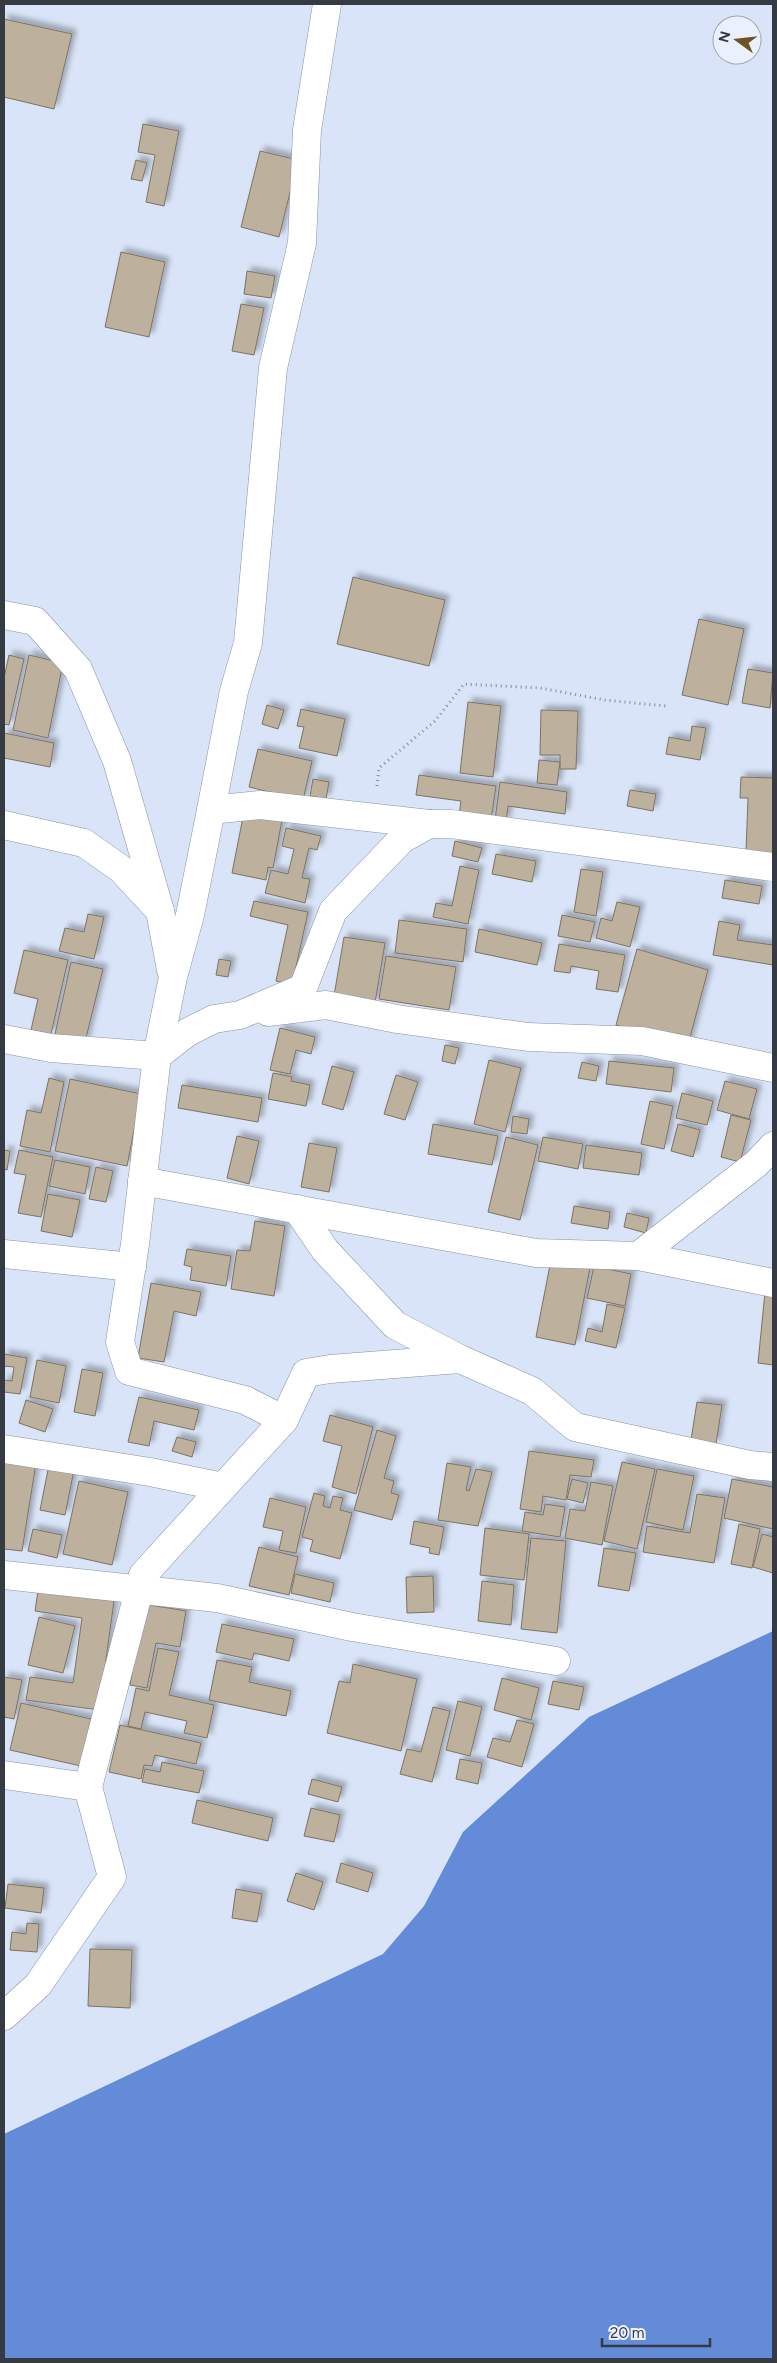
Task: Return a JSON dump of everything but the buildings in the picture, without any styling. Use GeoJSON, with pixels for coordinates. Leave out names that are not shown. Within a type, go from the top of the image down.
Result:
{"type":"FeatureCollection","features":[{"type":"Feature","properties":{"kind":"street"},"geometry":{"type":"LineString","coordinates":[[284,1420],[246,1400],[130,1371],[120,1342],[132,1267],[158,1056],[173,977],[190,914],[234,691],[248,643],[274,368],[302,243],[307,130],[327,4]]}},
{"type":"Feature","properties":{"kind":"street"},"geometry":{"type":"LineString","coordinates":[[4,615],[35,621],[78,670],[117,761],[160,911],[173,977]]}},
{"type":"Feature","properties":{"kind":"street"},"geometry":{"type":"LineString","coordinates":[[211,810],[260,805],[429,824],[450,824],[773,867]]}},
{"type":"Feature","properties":{"kind":"street"},"geometry":{"type":"LineString","coordinates":[[240,1015],[303,988],[333,911],[402,839],[429,824]]}},
{"type":"Feature","properties":{"kind":"street"},"geometry":{"type":"LineString","coordinates":[[4,825],[84,843],[121,870],[160,911]]}},
{"type":"Feature","properties":{"kind":"street"},"geometry":{"type":"LineString","coordinates":[[4,1038],[51,1048],[158,1056],[188,1032],[214,1019],[326,1004],[397,1019],[528,1037],[642,1041],[773,1068]]}},
{"type":"Feature","properties":{"kind":"street"},"geometry":{"type":"LineString","coordinates":[[638,1256],[756,1164],[773,1146]]}},
{"type":"Feature","properties":{"kind":"street"},"geometry":{"type":"LineString","coordinates":[[142,1181],[536,1253],[638,1256],[773,1282]]}},
{"type":"Feature","properties":{"kind":"street"},"geometry":{"type":"LineString","coordinates":[[296,1209],[325,1250],[395,1325],[460,1359],[532,1390],[575,1427],[750,1465],[773,1467]]}},
{"type":"Feature","properties":{"kind":"street"},"geometry":{"type":"LineString","coordinates":[[4,1254],[132,1267]]}},
{"type":"Feature","properties":{"kind":"street"},"geometry":{"type":"LineString","coordinates":[[4,2016],[38,1985],[112,1877],[88,1787],[143,1575],[284,1420],[306,1373],[330,1369],[460,1359]]}},
{"type":"Feature","properties":{"kind":"street"},"geometry":{"type":"LineString","coordinates":[[4,1449],[150,1472],[223,1487]]}},
{"type":"Feature","properties":{"kind":"street"},"geometry":{"type":"LineString","coordinates":[[4,1575],[140,1588],[217,1598],[352,1627],[556,1661]]}},
{"type":"Feature","properties":{"kind":"street"},"geometry":{"type":"LineString","coordinates":[[4,1775],[88,1787]]}},
{"type":"Feature","properties":{"kind":"path"},"geometry":{"type":"LineString","coordinates":[[372,818],[379,768],[435,721],[464,684],[540,688],[605,700],[666,706]]}},
{"type":"Feature","properties":{"kind":"water"},"geometry":{"type":"Polygon","coordinates":[[[773,1631],[773,2359],[4,2359],[4,2134],[383,1954],[424,1906],[463,1832],[589,1717],[773,1631]]]}}]}
